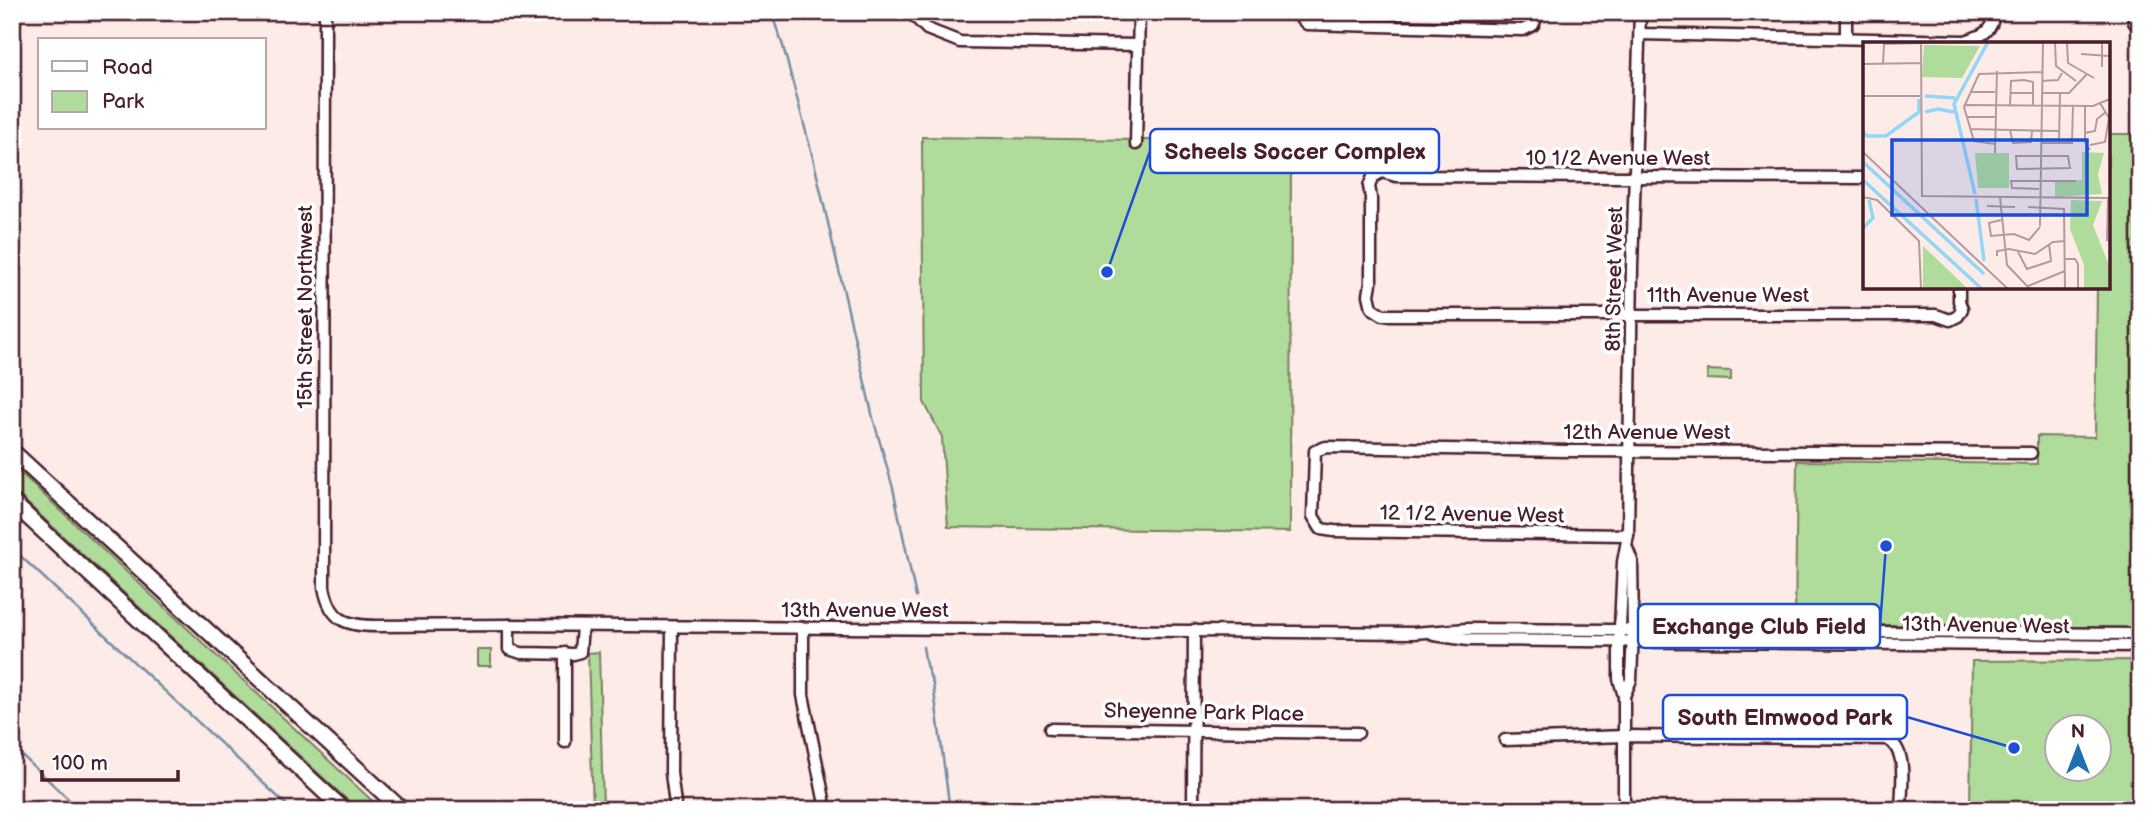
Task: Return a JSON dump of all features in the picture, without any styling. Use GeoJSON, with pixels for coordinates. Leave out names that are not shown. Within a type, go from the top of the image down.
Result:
{"type":"FeatureCollection","features":[{"type":"Feature","properties":{"kind":"highway"},"geometry":{"type":"LineString","coordinates":[[12,451],[402,810]]}},
{"type":"Feature","properties":{"kind":"highway"},"geometry":{"type":"LineString","coordinates":[[12,502],[344,810]]}},
{"type":"Feature","properties":{"kind":"street","name":"15th Street Northwest"},"geometry":{"type":"LineString","coordinates":[[325,12],[323,564],[327,601]]}},
{"type":"Feature","properties":{"kind":"street"},"geometry":{"type":"LineString","coordinates":[[910,12],[927,29],[960,42],[1138,45]]}},
{"type":"Feature","properties":{"kind":"street"},"geometry":{"type":"LineString","coordinates":[[1136,144],[1139,12]]}},
{"type":"Feature","properties":{"kind":"street"},"geometry":{"type":"LineString","coordinates":[[1296,15],[1307,24],[1333,26],[1523,30],[1533,25],[1539,12]]}},
{"type":"Feature","properties":{"kind":"street","name":"8th Street West"},"geometry":{"type":"LineString","coordinates":[[1624,810],[1624,696],[1619,679],[1619,635],[1623,562],[1628,535],[1640,12]]}},
{"type":"Feature","properties":{"kind":"street"},"geometry":{"type":"LineString","coordinates":[[1846,12],[1846,37]]}},
{"type":"Feature","properties":{"kind":"street"},"geometry":{"type":"LineString","coordinates":[[1640,34],[1965,41],[1985,35],[1994,22],[1994,12]]}},
{"type":"Feature","properties":{"kind":"street"},"geometry":{"type":"LineString","coordinates":[[2134,12],[2134,22],[2140,29]]}},
{"type":"Feature","properties":{"kind":"street","name":"10 1/2 Avenue West"},"geometry":{"type":"LineString","coordinates":[[1372,308],[1369,295],[1371,198],[1368,186],[1373,177],[1382,172],[1396,176],[1863,178]]}},
{"type":"Feature","properties":{"kind":"street","name":"11th Avenue West"},"geometry":{"type":"LineString","coordinates":[[1372,308],[1384,315],[1936,315],[1950,320],[1958,316],[1962,309],[1959,289]]}},
{"type":"Feature","properties":{"kind":"street","name":"12th Avenue West"},"geometry":{"type":"LineString","coordinates":[[1318,524],[1313,516],[1315,451],[1326,447],[2031,453]]}},
{"type":"Feature","properties":{"kind":"street","name":"12 1/2 Avenue West"},"geometry":{"type":"LineString","coordinates":[[1318,524],[1321,529],[1334,531],[1628,535]]}},
{"type":"Feature","properties":{"kind":"street","name":"8th Street West"},"geometry":{"type":"LineString","coordinates":[[1624,696],[1632,680],[1633,635],[1633,575],[1627,547]]}},
{"type":"Feature","properties":{"kind":"street","name":"13th Avenue West"},"geometry":{"type":"LineString","coordinates":[[327,601],[335,616],[359,626],[1413,633],[1467,629],[1619,635],[2140,634]]}},
{"type":"Feature","properties":{"kind":"street"},"geometry":{"type":"LineString","coordinates":[[509,625],[508,644],[513,652],[574,654],[580,652],[582,647],[582,627]]}},
{"type":"Feature","properties":{"kind":"street"},"geometry":{"type":"LineString","coordinates":[[672,628],[671,773],[675,804]]}},
{"type":"Feature","properties":{"kind":"street"},"geometry":{"type":"LineString","coordinates":[[803,629],[803,695],[824,799]]}},
{"type":"Feature","properties":{"kind":"street"},"geometry":{"type":"LineString","coordinates":[[1193,810],[1194,630]]}},
{"type":"Feature","properties":{"kind":"street","name":"13th Avenue West"},"geometry":{"type":"LineString","coordinates":[[1633,635],[2140,646]]}},
{"type":"Feature","properties":{"kind":"street"},"geometry":{"type":"LineString","coordinates":[[565,653],[565,742]]}},
{"type":"Feature","properties":{"kind":"street","name":"Sheyenne Park Place"},"geometry":{"type":"LineString","coordinates":[[1050,729],[1358,733]]}},
{"type":"Feature","properties":{"kind":"street"},"geometry":{"type":"LineString","coordinates":[[1505,740],[1625,736],[1878,738],[1895,743],[1901,757],[1901,810]]}},
{"type":"Feature","properties":{"kind":"green space"},"geometry":{"type":"Polygon","coordinates":[[[2110,134],[2140,134],[2140,628],[1795,624],[1797,461],[2037,464],[2037,436],[2095,437],[2097,289],[2110,289],[2110,134]]]}},
{"type":"Feature","properties":{"kind":"green space"},"geometry":{"type":"Polygon","coordinates":[[[922,137],[1291,142],[1290,532],[948,527],[942,437],[924,402],[922,137]]]}},
{"type":"Feature","properties":{"kind":"green space"},"geometry":{"type":"Polygon","coordinates":[[[1708,370],[1731,371],[1731,380],[1707,379],[1708,370]]]}},
{"type":"Feature","properties":{"kind":"green space"},"geometry":{"type":"Polygon","coordinates":[[[12,465],[382,810],[358,810],[12,489],[12,465]]]}},
{"type":"Feature","properties":{"kind":"green space"},"geometry":{"type":"Polygon","coordinates":[[[477,650],[491,650],[491,666],[477,666],[477,650]]]}},
{"type":"Feature","properties":{"kind":"green space"},"geometry":{"type":"Polygon","coordinates":[[[599,652],[603,810],[593,810],[588,653],[599,652]]]}},
{"type":"Feature","properties":{"kind":"green space"},"geometry":{"type":"Polygon","coordinates":[[[2140,660],[2140,810],[1970,810],[1972,661],[2140,660]]]}},
{"type":"Feature","properties":{"kind":"waterway"},"geometry":{"type":"LineString","coordinates":[[771,12],[783,46],[813,158],[873,418],[893,488],[916,597]]}},
{"type":"Feature","properties":{"kind":"waterway"},"geometry":{"type":"LineString","coordinates":[[12,548],[292,810]]}},
{"type":"Feature","properties":{"kind":"waterway"},"geometry":{"type":"LineString","coordinates":[[923,647],[933,684],[950,810]]}},
{"type":"Feature","properties":{"kind":"waterway"},"geometry":{"type":"LineString","coordinates":[[12,746],[80,810]]}},
{"type":"Feature","properties":{"kind":"place","name":"Scheels Soccer Complex"},"geometry":{"type":"Point","coordinates":[1107,272]}},
{"type":"Feature","properties":{"kind":"place","name":"Exchange Club Field"},"geometry":{"type":"Point","coordinates":[1886,546]}},
{"type":"Feature","properties":{"kind":"place","name":"South Elmwood Park"},"geometry":{"type":"Point","coordinates":[2014,748]}}]}
